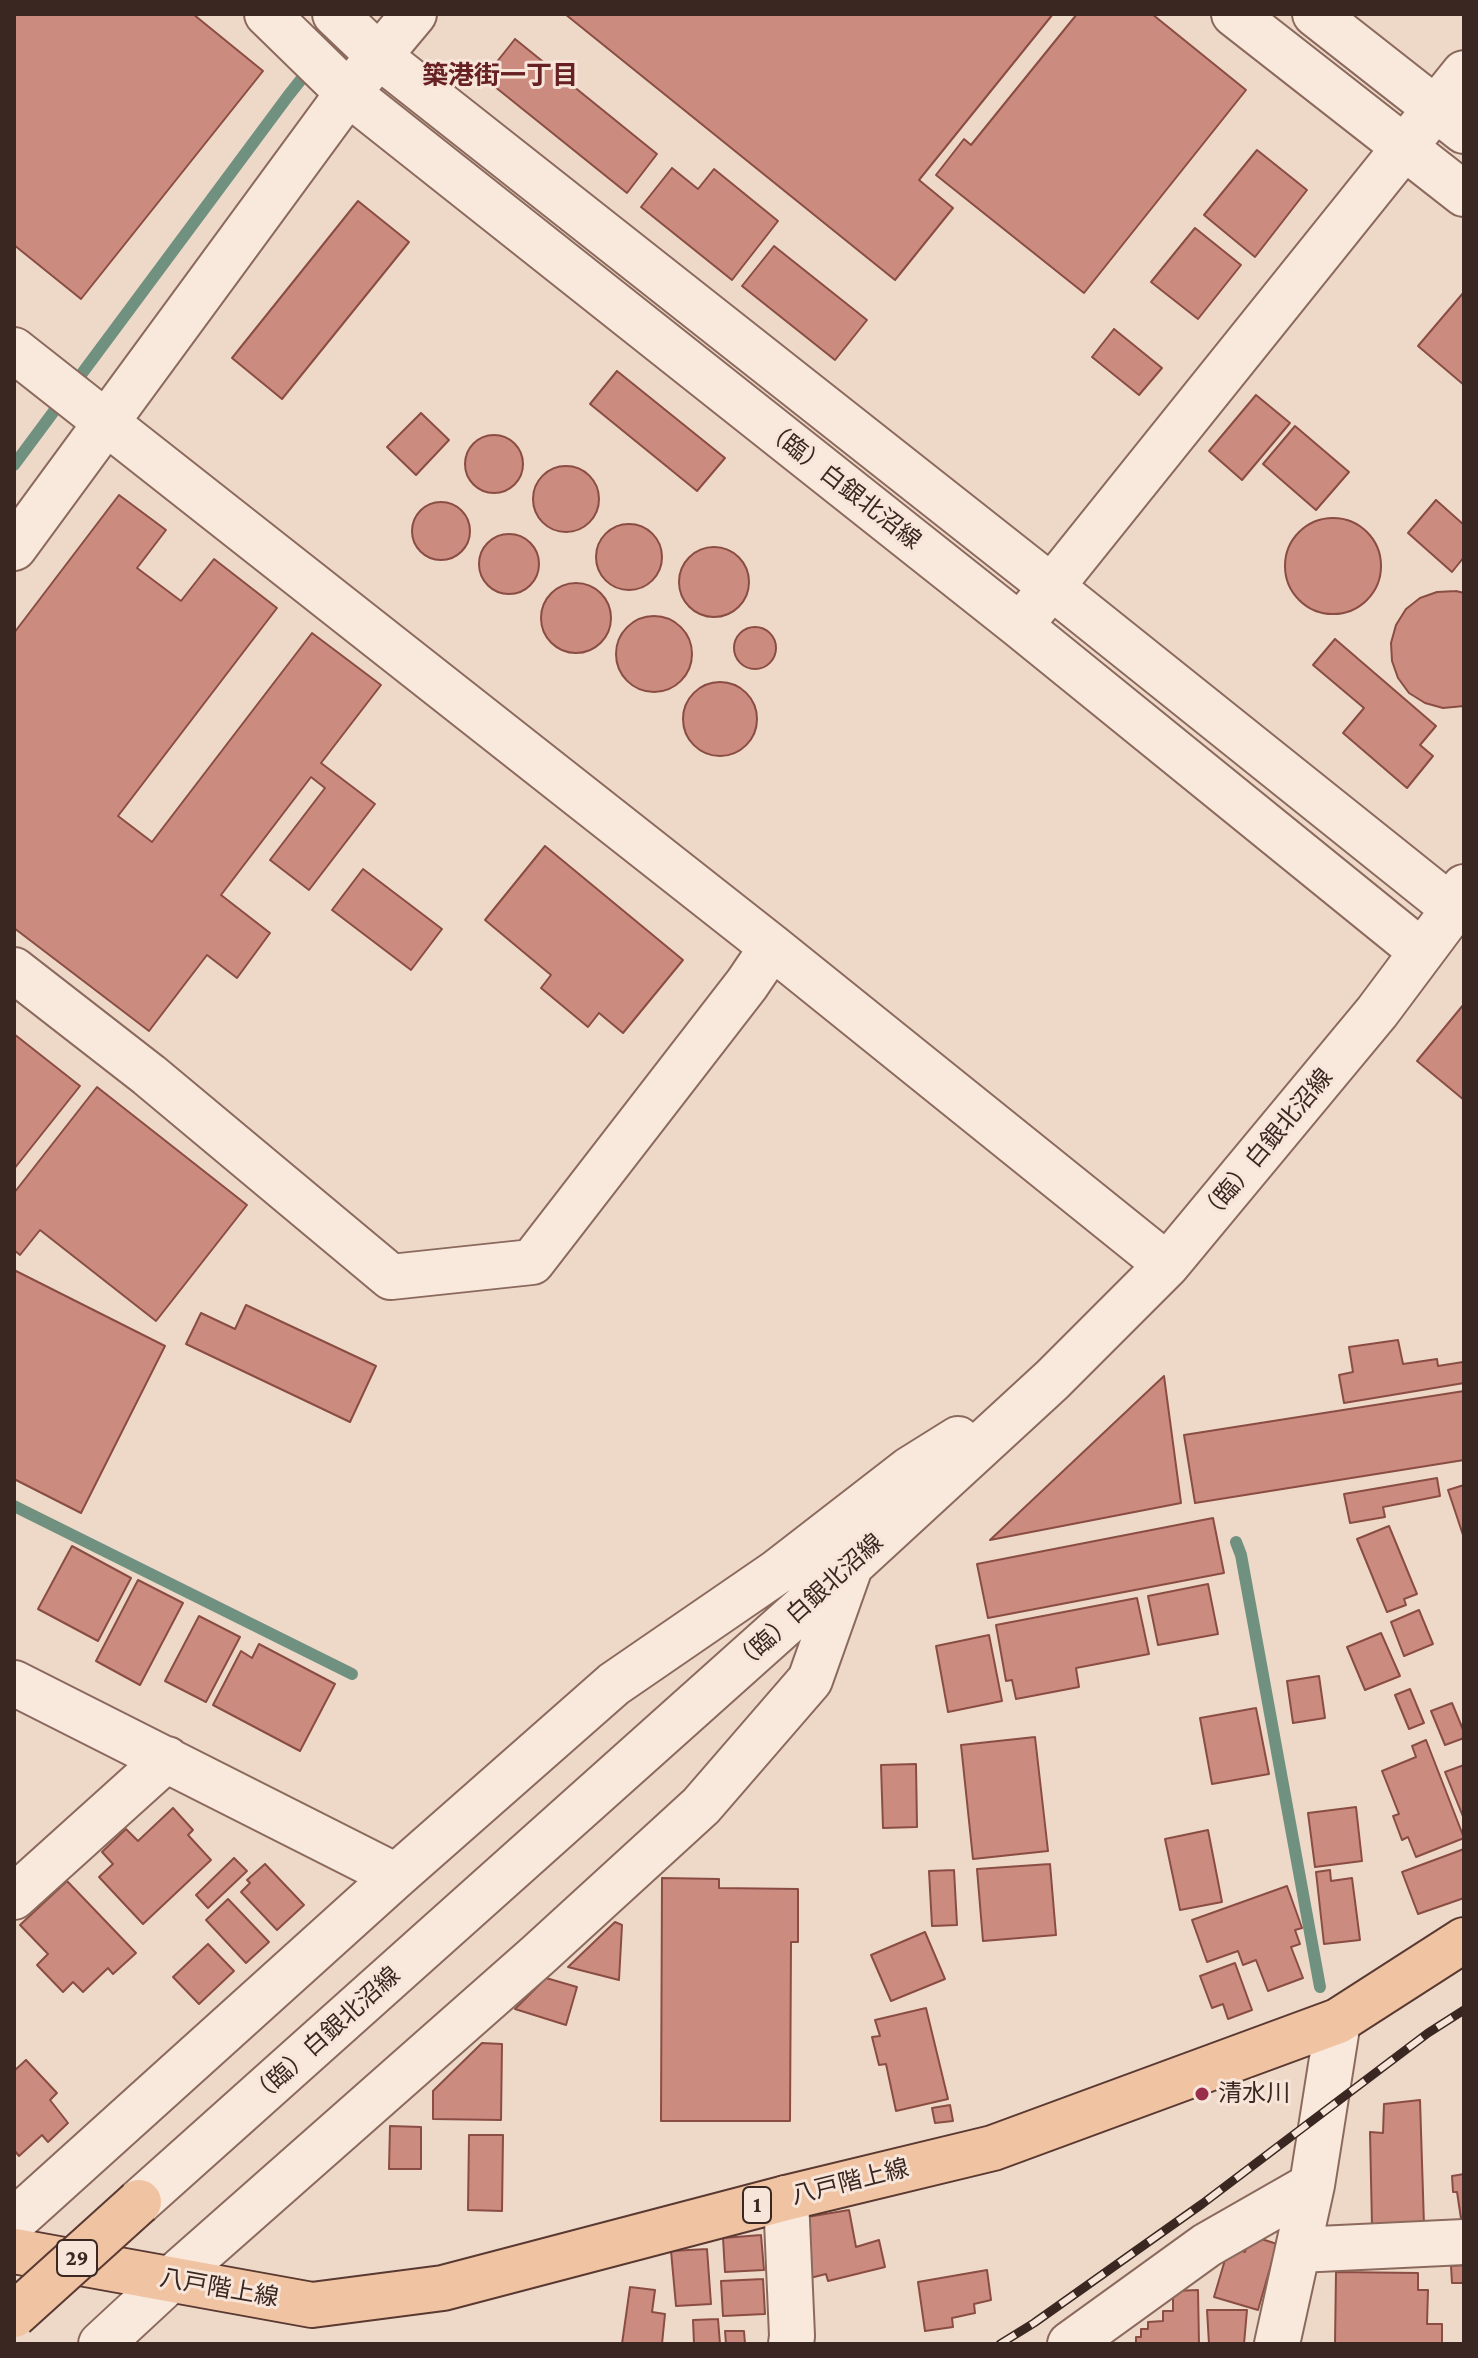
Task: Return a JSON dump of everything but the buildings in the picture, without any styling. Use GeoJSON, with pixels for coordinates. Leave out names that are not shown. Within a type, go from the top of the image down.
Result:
{"type":"FeatureCollection","features":[{"type":"Feature","properties":{"kind":"main road","name":"八戸階上線"},"geometry":{"type":"LineString","coordinates":[[14,2251],[312,2305],[457,2285],[786,2198],[993,2148],[1338,2021],[1464,1940]]}},
{"type":"Feature","properties":{"kind":"main road","name":"29"},"geometry":{"type":"LineString","coordinates":[[14,2315],[139,2202]]}},
{"type":"Feature","properties":{"kind":"street","name":"（臨）白銀北沼線"},"geometry":{"type":"LineString","coordinates":[[267,14],[348,93],[1019,625],[1422,952]]}},
{"type":"Feature","properties":{"kind":"street","name":"（臨）白銀北沼線"},"geometry":{"type":"LineString","coordinates":[[139,2202],[851,1565],[1052,1380],[1167,1265],[1377,1012],[1461,899],[1053,588],[380,57],[335,14]]}},
{"type":"Feature","properties":{"kind":"street"},"geometry":{"type":"LineString","coordinates":[[14,548],[348,93],[414,14]]}},
{"type":"Feature","properties":{"kind":"street"},"geometry":{"type":"LineString","coordinates":[[1234,14],[1464,194]]}},
{"type":"Feature","properties":{"kind":"street"},"geometry":{"type":"LineString","coordinates":[[1315,14],[1450,120]]}},
{"type":"Feature","properties":{"kind":"street"},"geometry":{"type":"LineString","coordinates":[[1019,625],[1053,588],[1405,148],[1450,120],[1464,73]]}},
{"type":"Feature","properties":{"kind":"street"},"geometry":{"type":"LineString","coordinates":[[14,350],[772,947],[1167,1265]]}},
{"type":"Feature","properties":{"kind":"street"},"geometry":{"type":"LineString","coordinates":[[14,970],[149,1075],[391,1277],[532,1262],[747,984],[772,947]]}},
{"type":"Feature","properties":{"kind":"street"},"geometry":{"type":"LineString","coordinates":[[14,2221],[614,1684],[777,1572],[910,1469],[1052,1380]]}},
{"type":"Feature","properties":{"kind":"street"},"geometry":{"type":"LineString","coordinates":[[101,2344],[701,1806],[810,1680],[851,1565]]}},
{"type":"Feature","properties":{"kind":"street"},"geometry":{"type":"LineString","coordinates":[[14,1683],[396,1876]]}},
{"type":"Feature","properties":{"kind":"street"},"geometry":{"type":"LineString","coordinates":[[14,1897],[167,1759]]}},
{"type":"Feature","properties":{"kind":"street"},"geometry":{"type":"LineString","coordinates":[[1277,2344],[1315,2168],[1338,2021]]}},
{"type":"Feature","properties":{"kind":"street"},"geometry":{"type":"LineString","coordinates":[[1070,2344],[1315,2168]]}},
{"type":"Feature","properties":{"kind":"street"},"geometry":{"type":"LineString","coordinates":[[786,2198],[791,2344]]}},
{"type":"Feature","properties":{"kind":"street"},"geometry":{"type":"LineString","coordinates":[[1298,2250],[1464,2242]]}},
{"type":"Feature","properties":{"kind":"waterway"},"geometry":{"type":"LineString","coordinates":[[14,465],[341,29]]}},
{"type":"Feature","properties":{"kind":"waterway"},"geometry":{"type":"LineString","coordinates":[[14,1506],[352,1674]]}},
{"type":"Feature","properties":{"kind":"waterway"},"geometry":{"type":"LineString","coordinates":[[1236,1542],[1241,1555],[1320,1987]]}},
{"type":"Feature","properties":{"kind":"railway"},"geometry":{"type":"LineString","coordinates":[[1000,2344],[1202,2204],[1428,2033],[1464,2010]]}},
{"type":"Feature","properties":{"kind":"place","name":"清水川"},"geometry":{"type":"Point","coordinates":[1202,2094]}},
{"type":"Feature","properties":{"kind":"district","name":"築港街一丁目"},"geometry":{"type":"Point","coordinates":[500,76]}}]}
